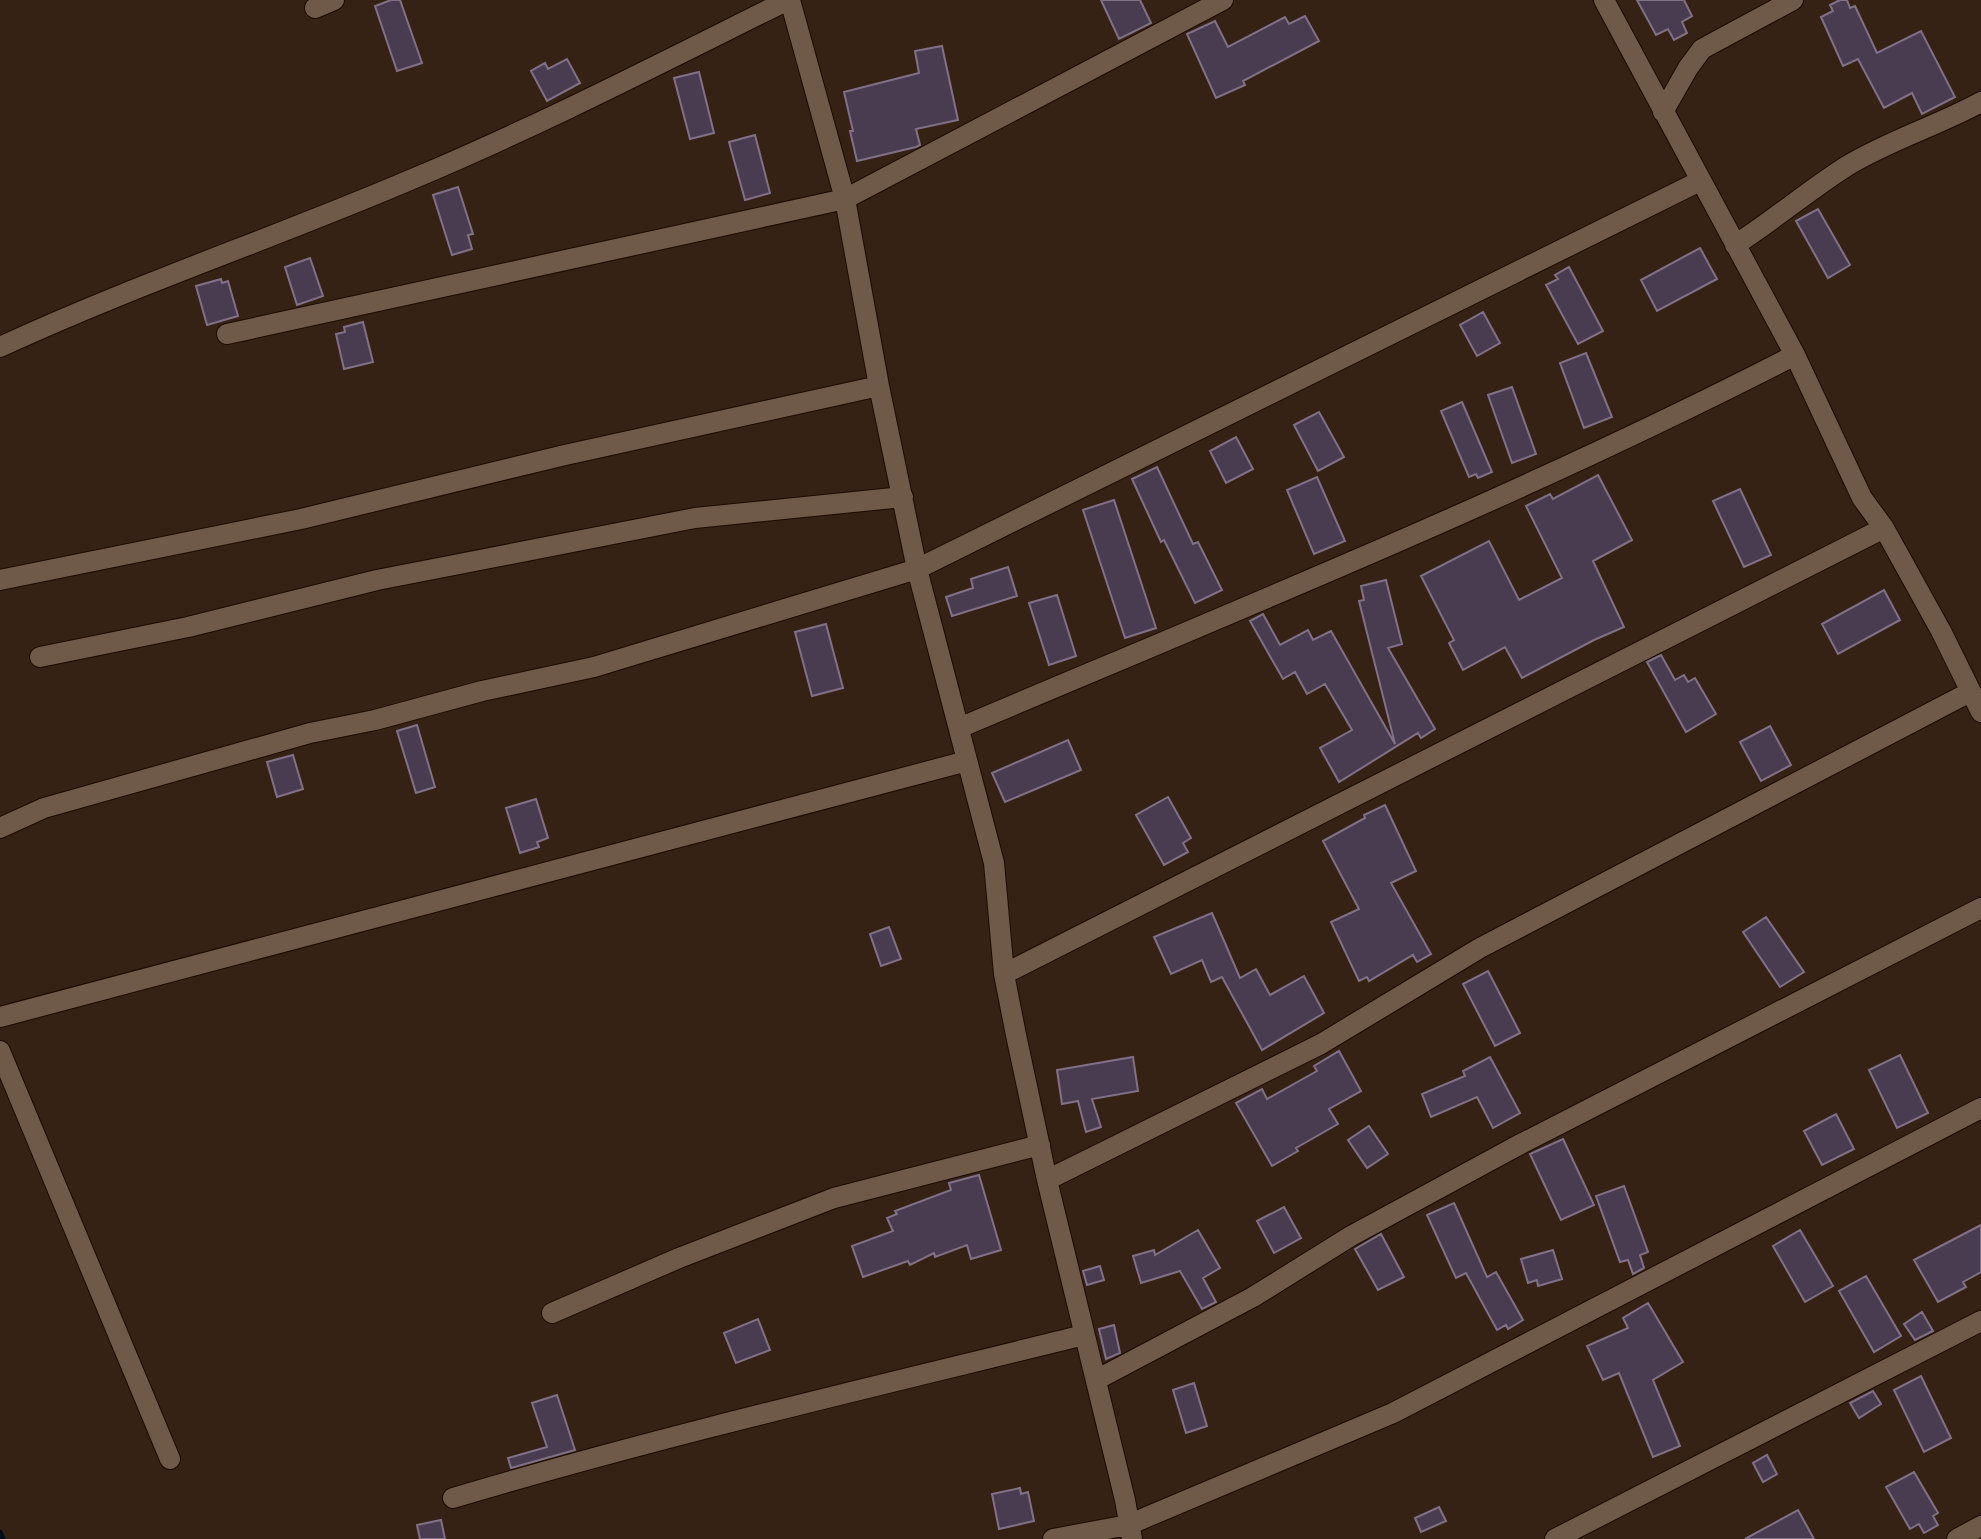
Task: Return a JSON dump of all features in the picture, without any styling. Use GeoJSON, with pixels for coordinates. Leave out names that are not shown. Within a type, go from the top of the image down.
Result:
{"type":"FeatureCollection","features":[{"type":"Feature","properties":{"kind":"street"},"geometry":{"type":"LineString","coordinates":[[0,347],[67,316],[411,180],[587,99],[789,0],[845,199],[917,569],[994,863],[1004,974],[1047,1180],[1125,1500],[1130,1532]]}},
{"type":"Feature","properties":{"kind":"street"},"geometry":{"type":"LineString","coordinates":[[227,334],[845,199],[1223,0]]}},
{"type":"Feature","properties":{"kind":"street"},"geometry":{"type":"LineString","coordinates":[[1604,0],[1795,355],[1862,498],[1884,528],[1981,712]]}},
{"type":"Feature","properties":{"kind":"street"},"geometry":{"type":"LineString","coordinates":[[1663,112],[1702,49],[1793,0]]}},
{"type":"Feature","properties":{"kind":"street"},"geometry":{"type":"LineString","coordinates":[[1735,245],[1846,167],[1895,139],[1950,119],[1981,102]]}},
{"type":"Feature","properties":{"kind":"street"},"geometry":{"type":"LineString","coordinates":[[0,828],[44,808],[310,733],[594,667],[917,569],[1700,181]]}},
{"type":"Feature","properties":{"kind":"street"},"geometry":{"type":"LineString","coordinates":[[959,728],[1511,493],[1669,420],[1795,355]]}},
{"type":"Feature","properties":{"kind":"street"},"geometry":{"type":"LineString","coordinates":[[0,580],[301,519],[565,455],[879,386]]}},
{"type":"Feature","properties":{"kind":"street"},"geometry":{"type":"LineString","coordinates":[[40,657],[188,627],[377,580],[695,518],[903,497]]}},
{"type":"Feature","properties":{"kind":"street"},"geometry":{"type":"LineString","coordinates":[[1004,974],[1884,528]]}},
{"type":"Feature","properties":{"kind":"street"},"geometry":{"type":"LineString","coordinates":[[1047,1180],[1321,1044],[1480,948],[1970,692]]}},
{"type":"Feature","properties":{"kind":"street"},"geometry":{"type":"LineString","coordinates":[[0,1017],[967,761]]}},
{"type":"Feature","properties":{"kind":"street"},"geometry":{"type":"LineString","coordinates":[[1096,1380],[1253,1297],[1351,1236],[1515,1147],[1981,908]]}},
{"type":"Feature","properties":{"kind":"street"},"geometry":{"type":"LineString","coordinates":[[0,1051],[170,1459]]}},
{"type":"Feature","properties":{"kind":"street"},"geometry":{"type":"LineString","coordinates":[[1053,1539],[1130,1532],[1393,1413],[1981,1108]]}},
{"type":"Feature","properties":{"kind":"street"},"geometry":{"type":"LineString","coordinates":[[552,1313],[679,1258],[834,1198],[1040,1145]]}},
{"type":"Feature","properties":{"kind":"street"},"geometry":{"type":"LineString","coordinates":[[1555,1539],[1981,1321]]}},
{"type":"Feature","properties":{"kind":"street"},"geometry":{"type":"LineString","coordinates":[[453,1498],[525,1476],[1084,1335]]}},
{"type":"Feature","properties":{"kind":"street"},"geometry":{"type":"LineString","coordinates":[[1957,1539],[1981,1526]]}},
{"type":"Feature","properties":{"kind":"building"},"geometry":{"type":"Polygon","coordinates":[[[400,0],[422,63],[397,71],[375,6],[400,0]]]}},
{"type":"Feature","properties":{"kind":"building"},"geometry":{"type":"Polygon","coordinates":[[[1101,0],[1140,0],[1151,23],[1119,39],[1101,0]]]}},
{"type":"Feature","properties":{"kind":"building"},"geometry":{"type":"Polygon","coordinates":[[[1637,0],[1684,0],[1692,16],[1682,22],[1687,33],[1674,40],[1668,29],[1656,35],[1637,0]]]}},
{"type":"Feature","properties":{"kind":"building"},"geometry":{"type":"Polygon","coordinates":[[[1847,0],[1850,8],[1855,6],[1877,53],[1921,31],[1955,97],[1922,114],[1912,93],[1884,108],[1858,59],[1843,66],[1821,17],[1833,11],[1830,5],[1847,0]]]}},
{"type":"Feature","properties":{"kind":"building"},"geometry":{"type":"Polygon","coordinates":[[[1305,16],[1319,41],[1243,81],[1245,85],[1216,98],[1187,34],[1215,21],[1228,47],[1285,17],[1289,24],[1305,16]]]}},
{"type":"Feature","properties":{"kind":"building"},"geometry":{"type":"Polygon","coordinates":[[[942,46],[958,120],[916,129],[920,145],[916,147],[857,161],[844,92],[919,73],[915,51],[942,46]]]}},
{"type":"Feature","properties":{"kind":"building"},"geometry":{"type":"Polygon","coordinates":[[[567,59],[580,83],[547,101],[531,71],[545,63],[548,69],[567,59]]]}},
{"type":"Feature","properties":{"kind":"building"},"geometry":{"type":"Polygon","coordinates":[[[699,72],[714,133],[690,139],[674,78],[699,72]]]}},
{"type":"Feature","properties":{"kind":"building"},"geometry":{"type":"Polygon","coordinates":[[[755,135],[770,193],[745,200],[729,142],[755,135]]]}},
{"type":"Feature","properties":{"kind":"building"},"geometry":{"type":"Polygon","coordinates":[[[458,187],[473,234],[468,235],[472,249],[452,255],[433,195],[458,187]]]}},
{"type":"Feature","properties":{"kind":"building"},"geometry":{"type":"Polygon","coordinates":[[[1818,209],[1850,265],[1828,278],[1796,221],[1818,209]]]}},
{"type":"Feature","properties":{"kind":"building"},"geometry":{"type":"Polygon","coordinates":[[[1700,248],[1717,279],[1657,311],[1641,280],[1700,248]]]}},
{"type":"Feature","properties":{"kind":"building"},"geometry":{"type":"Polygon","coordinates":[[[310,258],[323,296],[297,305],[285,267],[310,258]]]}},
{"type":"Feature","properties":{"kind":"building"},"geometry":{"type":"Polygon","coordinates":[[[1569,267],[1603,331],[1578,344],[1546,285],[1558,279],[1555,275],[1569,267]]]}},
{"type":"Feature","properties":{"kind":"building"},"geometry":{"type":"Polygon","coordinates":[[[221,279],[222,283],[228,281],[238,316],[207,325],[196,286],[221,279]]]}},
{"type":"Feature","properties":{"kind":"building"},"geometry":{"type":"Polygon","coordinates":[[[1483,312],[1500,343],[1477,356],[1460,325],[1483,312]]]}},
{"type":"Feature","properties":{"kind":"building"},"geometry":{"type":"Polygon","coordinates":[[[363,322],[373,362],[344,369],[336,334],[345,332],[344,327],[363,322]]]}},
{"type":"Feature","properties":{"kind":"building"},"geometry":{"type":"Polygon","coordinates":[[[1586,353],[1612,417],[1584,428],[1560,363],[1586,353]]]}},
{"type":"Feature","properties":{"kind":"building"},"geometry":{"type":"Polygon","coordinates":[[[1512,387],[1536,454],[1512,463],[1488,395],[1512,387]]]}},
{"type":"Feature","properties":{"kind":"building"},"geometry":{"type":"Polygon","coordinates":[[[1462,402],[1492,472],[1478,478],[1476,474],[1469,477],[1441,411],[1462,402]]]}},
{"type":"Feature","properties":{"kind":"building"},"geometry":{"type":"Polygon","coordinates":[[[1319,412],[1344,457],[1318,471],[1294,425],[1319,412]]]}},
{"type":"Feature","properties":{"kind":"building"},"geometry":{"type":"Polygon","coordinates":[[[1236,437],[1253,469],[1226,483],[1210,451],[1236,437]]]}},
{"type":"Feature","properties":{"kind":"building"},"geometry":{"type":"Polygon","coordinates":[[[1157,467],[1193,544],[1198,542],[1222,590],[1195,603],[1164,540],[1161,542],[1132,479],[1157,467]]]}},
{"type":"Feature","properties":{"kind":"building"},"geometry":{"type":"Polygon","coordinates":[[[1598,475],[1632,540],[1593,561],[1624,627],[1522,678],[1505,647],[1463,670],[1449,643],[1454,640],[1421,576],[1489,541],[1519,600],[1562,578],[1526,506],[1550,494],[1553,499],[1598,475]]]}},
{"type":"Feature","properties":{"kind":"building"},"geometry":{"type":"Polygon","coordinates":[[[1317,477],[1345,541],[1314,554],[1287,490],[1317,477]]]}},
{"type":"Feature","properties":{"kind":"building"},"geometry":{"type":"Polygon","coordinates":[[[1740,489],[1771,555],[1744,567],[1713,501],[1740,489]]]}},
{"type":"Feature","properties":{"kind":"building"},"geometry":{"type":"Polygon","coordinates":[[[1114,500],[1156,628],[1125,638],[1083,510],[1114,500]]]}},
{"type":"Feature","properties":{"kind":"building"},"geometry":{"type":"Polygon","coordinates":[[[1008,567],[1017,596],[952,616],[946,597],[973,588],[971,579],[1008,567]]]}},
{"type":"Feature","properties":{"kind":"building"},"geometry":{"type":"Polygon","coordinates":[[[1386,580],[1402,644],[1388,648],[1435,729],[1421,738],[1418,733],[1339,782],[1320,748],[1352,730],[1325,684],[1307,694],[1295,672],[1283,679],[1250,621],[1263,614],[1280,645],[1308,630],[1313,640],[1331,631],[1395,744],[1359,601],[1364,600],[1361,586],[1386,580]]]}},
{"type":"Feature","properties":{"kind":"building"},"geometry":{"type":"Polygon","coordinates":[[[1884,590],[1900,620],[1838,654],[1822,624],[1884,590]]]}},
{"type":"Feature","properties":{"kind":"building"},"geometry":{"type":"Polygon","coordinates":[[[1057,595],[1076,656],[1049,665],[1029,603],[1057,595]]]}},
{"type":"Feature","properties":{"kind":"building"},"geometry":{"type":"Polygon","coordinates":[[[826,624],[843,688],[812,696],[795,632],[826,624]]]}},
{"type":"Feature","properties":{"kind":"building"},"geometry":{"type":"Polygon","coordinates":[[[1661,655],[1675,680],[1684,675],[1688,682],[1695,678],[1716,714],[1686,732],[1647,662],[1661,655]]]}},
{"type":"Feature","properties":{"kind":"building"},"geometry":{"type":"Polygon","coordinates":[[[417,725],[435,787],[416,793],[397,731],[417,725]]]}},
{"type":"Feature","properties":{"kind":"building"},"geometry":{"type":"Polygon","coordinates":[[[1770,726],[1791,765],[1761,781],[1740,742],[1770,726]]]}},
{"type":"Feature","properties":{"kind":"building"},"geometry":{"type":"Polygon","coordinates":[[[1068,740],[1081,770],[1005,802],[992,773],[1068,740]]]}},
{"type":"Feature","properties":{"kind":"building"},"geometry":{"type":"Polygon","coordinates":[[[293,755],[303,789],[277,797],[267,762],[293,755]]]}},
{"type":"Feature","properties":{"kind":"building"},"geometry":{"type":"Polygon","coordinates":[[[1168,797],[1191,838],[1183,843],[1188,852],[1164,865],[1136,815],[1168,797]]]}},
{"type":"Feature","properties":{"kind":"building"},"geometry":{"type":"Polygon","coordinates":[[[536,799],[548,838],[537,842],[539,847],[520,853],[506,808],[536,799]]]}},
{"type":"Feature","properties":{"kind":"building"},"geometry":{"type":"Polygon","coordinates":[[[1385,805],[1416,871],[1391,883],[1431,954],[1417,962],[1413,955],[1369,981],[1367,977],[1359,981],[1331,922],[1359,909],[1323,841],[1385,805]]]}},
{"type":"Feature","properties":{"kind":"building"},"geometry":{"type":"Polygon","coordinates":[[[1212,913],[1240,978],[1256,969],[1270,995],[1304,976],[1324,1013],[1262,1050],[1222,977],[1211,982],[1202,960],[1171,974],[1154,937],[1212,913]]]}},
{"type":"Feature","properties":{"kind":"building"},"geometry":{"type":"Polygon","coordinates":[[[1766,917],[1804,972],[1780,987],[1743,932],[1766,917]]]}},
{"type":"Feature","properties":{"kind":"building"},"geometry":{"type":"Polygon","coordinates":[[[889,927],[901,959],[881,966],[870,934],[889,927]]]}},
{"type":"Feature","properties":{"kind":"building"},"geometry":{"type":"Polygon","coordinates":[[[1488,971],[1520,1033],[1495,1046],[1463,984],[1488,971]]]}},
{"type":"Feature","properties":{"kind":"building"},"geometry":{"type":"Polygon","coordinates":[[[1339,1051],[1361,1091],[1329,1109],[1338,1124],[1272,1166],[1236,1103],[1262,1089],[1267,1099],[1317,1071],[1314,1066],[1339,1051]]]}},
{"type":"Feature","properties":{"kind":"building"},"geometry":{"type":"Polygon","coordinates":[[[1900,1055],[1928,1113],[1897,1128],[1869,1070],[1900,1055]]]}},
{"type":"Feature","properties":{"kind":"building"},"geometry":{"type":"Polygon","coordinates":[[[1133,1057],[1138,1091],[1092,1099],[1101,1127],[1086,1132],[1078,1101],[1062,1104],[1057,1070],[1133,1057]]]}},
{"type":"Feature","properties":{"kind":"building"},"geometry":{"type":"Polygon","coordinates":[[[1490,1057],[1520,1113],[1493,1128],[1477,1097],[1431,1117],[1422,1094],[1465,1076],[1463,1071],[1490,1057]]]}},
{"type":"Feature","properties":{"kind":"building"},"geometry":{"type":"Polygon","coordinates":[[[1836,1114],[1854,1149],[1822,1165],[1804,1131],[1836,1114]]]}},
{"type":"Feature","properties":{"kind":"building"},"geometry":{"type":"Polygon","coordinates":[[[1369,1126],[1388,1154],[1367,1168],[1348,1140],[1369,1126]]]}},
{"type":"Feature","properties":{"kind":"building"},"geometry":{"type":"Polygon","coordinates":[[[1563,1139],[1594,1205],[1561,1220],[1530,1154],[1563,1139]]]}},
{"type":"Feature","properties":{"kind":"building"},"geometry":{"type":"Polygon","coordinates":[[[979,1175],[1001,1250],[971,1259],[967,1245],[863,1277],[852,1246],[893,1231],[887,1218],[897,1214],[895,1211],[951,1190],[949,1183],[979,1175]]]}},
{"type":"Feature","properties":{"kind":"building"},"geometry":{"type":"Polygon","coordinates":[[[1624,1186],[1648,1252],[1640,1255],[1644,1268],[1633,1274],[1628,1260],[1620,1262],[1596,1196],[1624,1186]]]}},
{"type":"Feature","properties":{"kind":"building"},"geometry":{"type":"Polygon","coordinates":[[[1454,1203],[1487,1277],[1496,1272],[1523,1320],[1508,1329],[1506,1325],[1497,1330],[1466,1273],[1456,1278],[1427,1215],[1454,1203]]]}},
{"type":"Feature","properties":{"kind":"building"},"geometry":{"type":"Polygon","coordinates":[[[1284,1207],[1301,1238],[1274,1253],[1257,1221],[1284,1207]]]}},
{"type":"Feature","properties":{"kind":"building"},"geometry":{"type":"Polygon","coordinates":[[[1981,1225],[1981,1272],[1963,1282],[1966,1287],[1938,1302],[1914,1260],[1981,1225]]]}},
{"type":"Feature","properties":{"kind":"building"},"geometry":{"type":"Polygon","coordinates":[[[1198,1230],[1220,1268],[1203,1278],[1216,1302],[1202,1309],[1180,1271],[1141,1283],[1133,1256],[1154,1250],[1155,1255],[1198,1230]]]}},
{"type":"Feature","properties":{"kind":"building"},"geometry":{"type":"Polygon","coordinates":[[[1800,1230],[1833,1286],[1805,1302],[1773,1246],[1800,1230]]]}},
{"type":"Feature","properties":{"kind":"building"},"geometry":{"type":"Polygon","coordinates":[[[1381,1234],[1404,1277],[1378,1290],[1355,1249],[1381,1234]]]}},
{"type":"Feature","properties":{"kind":"building"},"geometry":{"type":"Polygon","coordinates":[[[1553,1250],[1562,1279],[1538,1286],[1537,1280],[1528,1283],[1521,1259],[1553,1250]]]}},
{"type":"Feature","properties":{"kind":"building"},"geometry":{"type":"Polygon","coordinates":[[[1100,1266],[1104,1280],[1087,1285],[1083,1271],[1100,1266]]]}},
{"type":"Feature","properties":{"kind":"building"},"geometry":{"type":"Polygon","coordinates":[[[1866,1276],[1901,1336],[1874,1352],[1839,1291],[1866,1276]]]}},
{"type":"Feature","properties":{"kind":"building"},"geometry":{"type":"Polygon","coordinates":[[[1648,1303],[1683,1362],[1653,1380],[1680,1446],[1653,1457],[1619,1373],[1603,1380],[1587,1346],[1628,1328],[1623,1318],[1648,1303]]]}},
{"type":"Feature","properties":{"kind":"building"},"geometry":{"type":"Polygon","coordinates":[[[1922,1312],[1933,1331],[1915,1340],[1904,1324],[1922,1312]]]}},
{"type":"Feature","properties":{"kind":"building"},"geometry":{"type":"Polygon","coordinates":[[[758,1319],[770,1350],[736,1363],[724,1333],[758,1319]]]}},
{"type":"Feature","properties":{"kind":"building"},"geometry":{"type":"Polygon","coordinates":[[[1114,1325],[1120,1353],[1106,1359],[1099,1329],[1114,1325]]]}},
{"type":"Feature","properties":{"kind":"building"},"geometry":{"type":"Polygon","coordinates":[[[1921,1376],[1951,1438],[1924,1452],[1894,1390],[1921,1376]]]}},
{"type":"Feature","properties":{"kind":"building"},"geometry":{"type":"Polygon","coordinates":[[[1194,1383],[1207,1426],[1186,1433],[1173,1390],[1194,1383]]]}},
{"type":"Feature","properties":{"kind":"building"},"geometry":{"type":"Polygon","coordinates":[[[1873,1391],[1881,1404],[1859,1418],[1850,1403],[1873,1391]]]}},
{"type":"Feature","properties":{"kind":"building"},"geometry":{"type":"Polygon","coordinates":[[[557,1395],[575,1450],[511,1468],[508,1458],[547,1447],[532,1403],[557,1395]]]}},
{"type":"Feature","properties":{"kind":"building"},"geometry":{"type":"Polygon","coordinates":[[[1767,1455],[1777,1474],[1763,1482],[1753,1463],[1767,1455]]]}},
{"type":"Feature","properties":{"kind":"building"},"geometry":{"type":"Polygon","coordinates":[[[1914,1472],[1938,1513],[1933,1516],[1938,1525],[1924,1533],[1919,1524],[1910,1529],[1886,1487],[1914,1472]]]}},
{"type":"Feature","properties":{"kind":"building"},"geometry":{"type":"Polygon","coordinates":[[[1020,1488],[1021,1494],[1028,1492],[1034,1521],[999,1529],[992,1494],[1020,1488]]]}},
{"type":"Feature","properties":{"kind":"building"},"geometry":{"type":"Polygon","coordinates":[[[1439,1507],[1446,1521],[1421,1532],[1415,1518],[1439,1507]]]}},
{"type":"Feature","properties":{"kind":"building"},"geometry":{"type":"Polygon","coordinates":[[[1798,1510],[1814,1539],[1745,1539],[1798,1510]]]}},
{"type":"Feature","properties":{"kind":"building"},"geometry":{"type":"Polygon","coordinates":[[[441,1520],[445,1539],[420,1539],[417,1525],[441,1520]]]}},
{"type":"Feature","properties":{"kind":"waterway"},"geometry":{"type":"LineString","coordinates":[[0,1532],[3,1539]]}}]}
